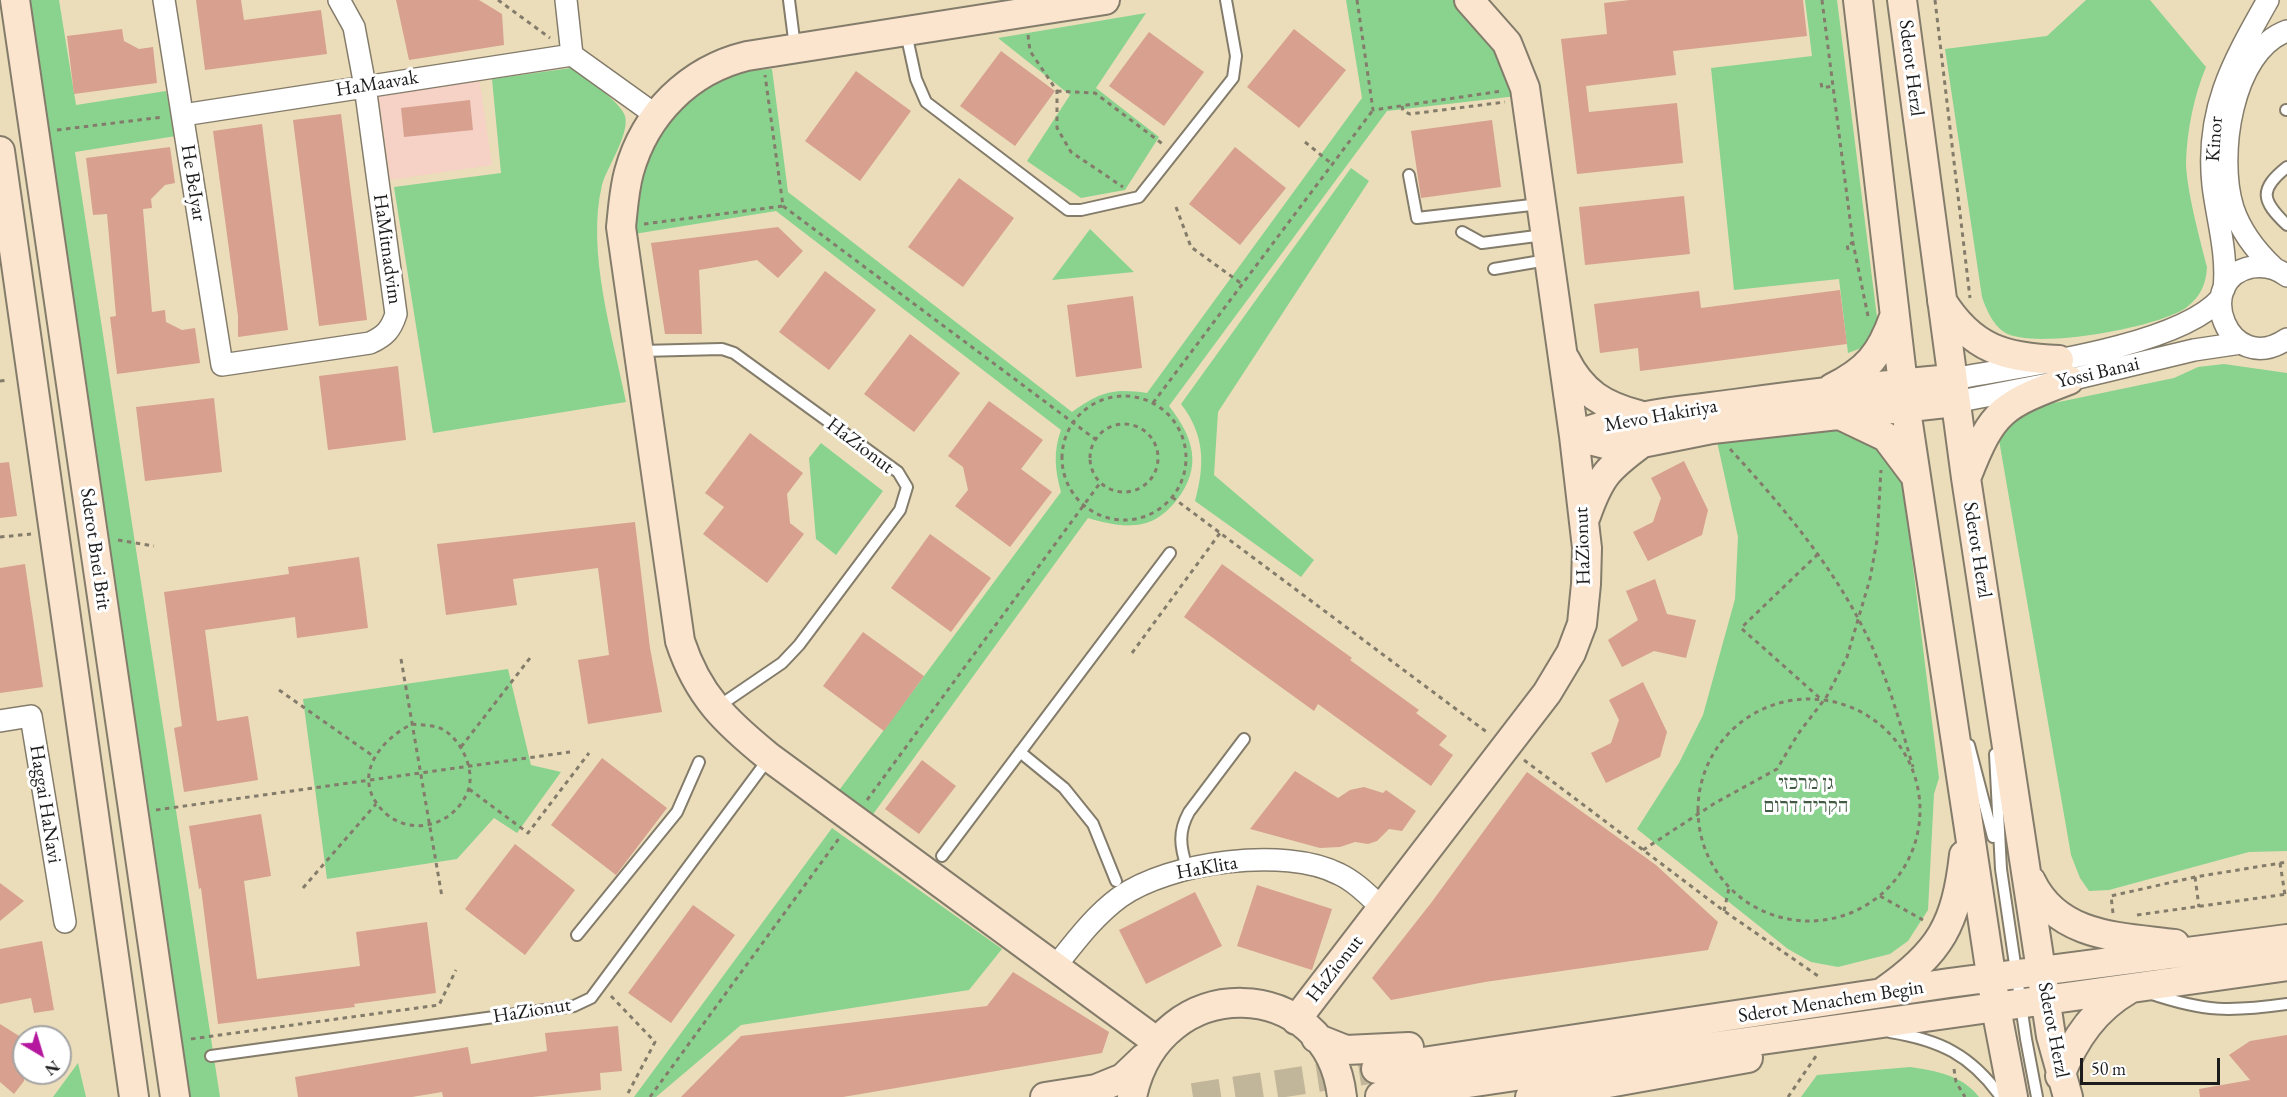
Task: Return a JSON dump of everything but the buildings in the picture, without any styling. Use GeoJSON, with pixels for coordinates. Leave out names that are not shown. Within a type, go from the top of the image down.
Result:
{"type":"FeatureCollection","features":[{"type":"Feature","properties":{"kind":"main road","name":"Sderot Bnei Brit"},"geometry":{"type":"LineString","coordinates":[[15,0],[175,1097]]}},
{"type":"Feature","properties":{"kind":"main road"},"geometry":{"type":"LineString","coordinates":[[948,26],[977,0]]}},
{"type":"Feature","properties":{"kind":"main road"},"geometry":{"type":"LineString","coordinates":[[1105,0],[1024,4],[948,26],[763,54],[728,61],[709,69],[682,88],[657,116],[636,150],[628,174],[621,227],[680,641],[694,676],[715,708],[729,724],[769,758],[1054,967],[1150,1049]]}},
{"type":"Feature","properties":{"kind":"main road","name":"HaZionut"},"geometry":{"type":"LineString","coordinates":[[1306,1029],[1382,908],[1547,693],[1571,653],[1581,624],[1587,584],[1584,524],[1574,436],[1526,94],[1507,43],[1469,0]]}},
{"type":"Feature","properties":{"kind":"main road","name":"Sderot Herzl"},"geometry":{"type":"LineString","coordinates":[[1858,0],[1882,319],[1904,396],[1968,820],[2017,974],[2021,1005],[2064,1086]]}},
{"type":"Feature","properties":{"kind":"main road","name":"Sderot Herzl"},"geometry":{"type":"LineString","coordinates":[[1902,0],[1953,391],[1996,672],[2014,870],[2017,974],[2021,1005],[2013,1097]]}},
{"type":"Feature","properties":{"kind":"main road","name":"Sderot Bnei Brit"},"geometry":{"type":"LineString","coordinates":[[0,151],[134,1097]]}},
{"type":"Feature","properties":{"kind":"main road"},"geometry":{"type":"LineString","coordinates":[[1942,300],[1953,319],[1981,344],[2064,370]]}},
{"type":"Feature","properties":{"kind":"main road"},"geometry":{"type":"LineString","coordinates":[[1824,392],[1845,381],[1877,356],[1882,319]]}},
{"type":"Feature","properties":{"kind":"main road"},"geometry":{"type":"LineString","coordinates":[[1560,348],[1574,376],[1594,398],[1619,410],[1642,430],[1602,478],[1584,524]]}},
{"type":"Feature","properties":{"kind":"main road"},"geometry":{"type":"LineString","coordinates":[[1966,478],[1980,442],[2004,410],[2064,370]]}},
{"type":"Feature","properties":{"kind":"main road","name":"Mevo Hakiriya"},"geometry":{"type":"LineString","coordinates":[[1642,430],[1824,392],[1904,396],[1953,391]]}},
{"type":"Feature","properties":{"kind":"main road","name":"Mevo Hakiriya"},"geometry":{"type":"LineString","coordinates":[[1574,436],[1607,423],[1642,430],[1712,429],[1842,416],[1904,396]]}},
{"type":"Feature","properties":{"kind":"main road"},"geometry":{"type":"LineString","coordinates":[[1842,416],[1886,437],[1916,476]]}},
{"type":"Feature","properties":{"kind":"main road"},"geometry":{"type":"LineString","coordinates":[[1878,995],[1917,965],[1944,933],[1957,901],[1968,820]]}},
{"type":"Feature","properties":{"kind":"main road"},"geometry":{"type":"LineString","coordinates":[[2014,870],[2056,914],[2080,928],[2108,935],[2213,950]]}},
{"type":"Feature","properties":{"kind":"main road","name":"Sderot Menachem Begin"},"geometry":{"type":"LineString","coordinates":[[1378,1083],[1765,1012],[2017,974],[2287,939]]}},
{"type":"Feature","properties":{"kind":"main road","name":"Sderot Menachem Begin"},"geometry":{"type":"LineString","coordinates":[[1378,1083],[1847,1029],[2287,966]]}},
{"type":"Feature","properties":{"kind":"main road"},"geometry":{"type":"LineString","coordinates":[[2064,1086],[2077,1040],[2091,1020],[2132,988]]}},
{"type":"Feature","properties":{"kind":"main road"},"geometry":{"type":"LineString","coordinates":[[1044,1097],[1096,1089],[1123,1078],[1171,1026],[1188,1015],[1227,1003],[1248,1003],[1268,1007],[1346,1050],[1361,1051],[1408,1047],[1661,1011],[1765,1012]]}},
{"type":"Feature","properties":{"kind":"main road"},"geometry":{"type":"LineString","coordinates":[[1306,1029],[1335,1070],[1342,1097]]}},
{"type":"Feature","properties":{"kind":"main road"},"geometry":{"type":"LineString","coordinates":[[1530,1097],[1709,1067],[1847,1029]]}},
{"type":"Feature","properties":{"kind":"main road"},"geometry":{"type":"LineString","coordinates":[[1132,1097],[1150,1049]]}},
{"type":"Feature","properties":{"kind":"street","name":"He BeIyar"},"geometry":{"type":"LineString","coordinates":[[164,0],[222,365]]}},
{"type":"Feature","properties":{"kind":"street","name":"HaMitnadvim"},"geometry":{"type":"LineString","coordinates":[[222,365],[370,343],[384,336],[392,326],[396,314],[365,86],[354,27],[339,0]]}},
{"type":"Feature","properties":{"kind":"street"},"geometry":{"type":"LineString","coordinates":[[566,0],[572,55],[657,116]]}},
{"type":"Feature","properties":{"kind":"street"},"geometry":{"type":"LineString","coordinates":[[2268,0],[2276,15],[2287,23]]}},
{"type":"Feature","properties":{"kind":"street","name":"Kinor"},"geometry":{"type":"LineString","coordinates":[[2241,343],[2228,332],[2222,321],[2226,262],[2213,181],[2212,136],[2219,98],[2226,78],[2268,0]]}},
{"type":"Feature","properties":{"kind":"street","name":"Kinor"},"geometry":{"type":"LineString","coordinates":[[2281,272],[2251,242],[2238,220],[2228,183],[2227,150],[2234,110],[2249,67],[2264,46],[2287,31]]}},
{"type":"Feature","properties":{"kind":"street","name":"HaMaavak"},"geometry":{"type":"LineString","coordinates":[[183,115],[572,55]]}},
{"type":"Feature","properties":{"kind":"street","name":"Yossi Banai"},"geometry":{"type":"LineString","coordinates":[[2064,370],[2187,324],[2211,309],[2238,273],[2248,268],[2281,272]]}},
{"type":"Feature","properties":{"kind":"street"},"geometry":{"type":"LineString","coordinates":[[2266,348],[2287,339]]}},
{"type":"Feature","properties":{"kind":"street","name":"Yossi Banai"},"geometry":{"type":"LineString","coordinates":[[1953,391],[2064,370],[2241,343],[2266,348]]}},
{"type":"Feature","properties":{"kind":"street"},"geometry":{"type":"LineString","coordinates":[[2266,348],[2287,351]]}},
{"type":"Feature","properties":{"kind":"street","name":"Haggai HaNavi"},"geometry":{"type":"LineString","coordinates":[[0,721],[31,716],[65,922]]}},
{"type":"Feature","properties":{"kind":"street","name":"HaKlita"},"geometry":{"type":"LineString","coordinates":[[1054,967],[1088,927],[1122,896],[1154,879],[1186,868],[1225,861],[1271,860],[1304,864],[1338,873],[1382,908]]}},
{"type":"Feature","properties":{"kind":"lane"},"geometry":{"type":"LineString","coordinates":[[789,0],[796,49]]}},
{"type":"Feature","properties":{"kind":"lane"},"geometry":{"type":"LineString","coordinates":[[906,33],[916,79],[926,102],[1068,210],[1081,210],[1139,197],[1233,78],[1236,56],[1226,0]]}},
{"type":"Feature","properties":{"kind":"lane"},"geometry":{"type":"LineString","coordinates":[[2287,167],[2275,177],[2266,194],[2267,203],[2287,225]]}},
{"type":"Feature","properties":{"kind":"lane"},"geometry":{"type":"LineString","coordinates":[[1409,175],[1417,218],[1540,204]]}},
{"type":"Feature","properties":{"kind":"lane"},"geometry":{"type":"LineString","coordinates":[[1462,232],[1482,243],[1546,247]]}},
{"type":"Feature","properties":{"kind":"lane"},"geometry":{"type":"LineString","coordinates":[[1494,270],[1546,247]]}},
{"type":"Feature","properties":{"kind":"lane","name":"HaZionut"},"geometry":{"type":"LineString","coordinates":[[638,351],[722,349],[734,353],[898,472],[907,487],[906,498],[900,510],[799,645],[782,663],[715,708]]}},
{"type":"Feature","properties":{"kind":"lane"},"geometry":{"type":"LineString","coordinates":[[942,856],[1170,553]]}},
{"type":"Feature","properties":{"kind":"lane"},"geometry":{"type":"LineString","coordinates":[[1946,676],[1977,773],[2014,870]]}},
{"type":"Feature","properties":{"kind":"lane"},"geometry":{"type":"LineString","coordinates":[[1186,868],[1181,847],[1183,824],[1189,812],[1244,739]]}},
{"type":"Feature","properties":{"kind":"lane"},"geometry":{"type":"LineString","coordinates":[[1020,752],[1064,788],[1093,824],[1116,881]]}},
{"type":"Feature","properties":{"kind":"lane","name":"HaZionut"},"geometry":{"type":"LineString","coordinates":[[211,1056],[574,1006],[591,998],[769,758]]}},
{"type":"Feature","properties":{"kind":"lane"},"geometry":{"type":"LineString","coordinates":[[577,935],[676,812],[699,762]]}},
{"type":"Feature","properties":{"kind":"lane"},"geometry":{"type":"LineString","coordinates":[[2132,988],[2210,1010],[2241,1011],[2287,1004]]}},
{"type":"Feature","properties":{"kind":"lane"},"geometry":{"type":"LineString","coordinates":[[2021,1005],[2037,1097]]}},
{"type":"Feature","properties":{"kind":"lane"},"geometry":{"type":"LineString","coordinates":[[1847,1029],[1902,1034],[1944,1046],[1966,1059],[2001,1097]]}},
{"type":"Feature","properties":{"kind":"path"},"geometry":{"type":"LineString","coordinates":[[498,0],[572,55]]}},
{"type":"Feature","properties":{"kind":"path"},"geometry":{"type":"LineString","coordinates":[[1357,0],[1373,110]]}},
{"type":"Feature","properties":{"kind":"path"},"geometry":{"type":"LineString","coordinates":[[1822,0],[1853,243],[1882,319]]}},
{"type":"Feature","properties":{"kind":"path"},"geometry":{"type":"LineString","coordinates":[[1030,51],[1058,90],[1058,128],[1071,152],[1139,197]]}},
{"type":"Feature","properties":{"kind":"path"},"geometry":{"type":"LineString","coordinates":[[763,54],[783,206]]}},
{"type":"Feature","properties":{"kind":"path"},"geometry":{"type":"LineString","coordinates":[[1821,83],[1822,88],[1833,86]]}},
{"type":"Feature","properties":{"kind":"path"},"geometry":{"type":"LineString","coordinates":[[1058,90],[1095,93],[1174,153]]}},
{"type":"Feature","properties":{"kind":"path"},"geometry":{"type":"LineString","coordinates":[[1402,106],[1403,111],[1410,114],[1526,94]]}},
{"type":"Feature","properties":{"kind":"path"},"geometry":{"type":"LineString","coordinates":[[1154,403],[1373,110],[1526,94]]}},
{"type":"Feature","properties":{"kind":"path"},"geometry":{"type":"LineString","coordinates":[[57,130],[183,115]]}},
{"type":"Feature","properties":{"kind":"path"},"geometry":{"type":"LineString","coordinates":[[1305,142],[1332,164]]}},
{"type":"Feature","properties":{"kind":"path"},"geometry":{"type":"LineString","coordinates":[[621,227],[783,206],[1095,440]]}},
{"type":"Feature","properties":{"kind":"path"},"geometry":{"type":"LineString","coordinates":[[1176,207],[1191,247],[1242,284]]}},
{"type":"Feature","properties":{"kind":"path"},"geometry":{"type":"LineString","coordinates":[[1848,250],[1847,244],[1853,243]]}},
{"type":"Feature","properties":{"kind":"path"},"geometry":{"type":"LineString","coordinates":[[0,381],[9,380]]}},
{"type":"Feature","properties":{"kind":"path"},"geometry":{"type":"LineString","coordinates":[[1108,397],[1139,397],[1154,403],[1176,424],[1186,453],[1185,469],[1172,497],[1157,510],[1139,518],[1119,520],[1100,516],[1083,506],[1071,492],[1064,476],[1061,458],[1064,440],[1071,424],[1081,412],[1108,397]]}},
{"type":"Feature","properties":{"kind":"path"},"geometry":{"type":"LineString","coordinates":[[1131,424],[1149,435],[1158,453],[1154,474],[1139,488],[1119,492],[1100,483],[1090,462],[1095,440],[1111,426],[1131,424]]}},
{"type":"Feature","properties":{"kind":"path"},"geometry":{"type":"LineString","coordinates":[[1712,429],[1770,493],[1818,554],[1860,621],[1893,699],[1917,783],[1921,814],[1915,845],[1901,873],[1880,896],[1852,913],[1820,921],[1786,919],[1755,908],[1729,888],[1713,867],[1706,850],[1698,815],[1701,784],[1714,754],[1734,729],[1760,711],[1791,701],[1822,700],[1855,709],[1883,727],[1905,753],[1917,783]]}},
{"type":"Feature","properties":{"kind":"path"},"geometry":{"type":"LineString","coordinates":[[1643,850],[1716,802],[1777,769],[1822,700],[1847,657],[1860,621],[1877,540],[1879,487],[1886,437]]}},
{"type":"Feature","properties":{"kind":"path"},"geometry":{"type":"LineString","coordinates":[[650,1097],[1100,483]]}},
{"type":"Feature","properties":{"kind":"path"},"geometry":{"type":"LineString","coordinates":[[0,537],[33,533]]}},
{"type":"Feature","properties":{"kind":"path"},"geometry":{"type":"LineString","coordinates":[[1132,653],[1220,533]]}},
{"type":"Feature","properties":{"kind":"path"},"geometry":{"type":"LineString","coordinates":[[116,539],[154,546]]}},
{"type":"Feature","properties":{"kind":"path"},"geometry":{"type":"LineString","coordinates":[[1818,554],[1741,628],[1822,700]]}},
{"type":"Feature","properties":{"kind":"path"},"geometry":{"type":"LineString","coordinates":[[461,747],[530,658]]}},
{"type":"Feature","properties":{"kind":"path"},"geometry":{"type":"LineString","coordinates":[[401,659],[442,897]]}},
{"type":"Feature","properties":{"kind":"path"},"geometry":{"type":"LineString","coordinates":[[279,690],[374,756]]}},
{"type":"Feature","properties":{"kind":"path"},"geometry":{"type":"LineString","coordinates":[[412,724],[440,728],[461,747],[468,766],[469,789],[453,814],[430,826],[410,826],[390,818],[376,804],[369,779],[374,756],[394,733],[412,724]]}},
{"type":"Feature","properties":{"kind":"path"},"geometry":{"type":"LineString","coordinates":[[156,810],[570,752]]}},
{"type":"Feature","properties":{"kind":"path"},"geometry":{"type":"LineString","coordinates":[[469,789],[528,833],[589,753]]}},
{"type":"Feature","properties":{"kind":"path"},"geometry":{"type":"LineString","coordinates":[[303,888],[376,804]]}},
{"type":"Feature","properties":{"kind":"path"},"geometry":{"type":"LineString","coordinates":[[2109,918],[2114,918],[2111,896],[2195,877],[2287,862]]}},
{"type":"Feature","properties":{"kind":"path"},"geometry":{"type":"LineString","coordinates":[[2136,915],[2286,895],[2280,863]]}},
{"type":"Feature","properties":{"kind":"path"},"geometry":{"type":"LineString","coordinates":[[2195,877],[2199,907]]}},
{"type":"Feature","properties":{"kind":"path"},"geometry":{"type":"LineString","coordinates":[[1724,911],[1729,888]]}},
{"type":"Feature","properties":{"kind":"path"},"geometry":{"type":"LineString","coordinates":[[1880,896],[1944,933]]}},
{"type":"Feature","properties":{"kind":"path"},"geometry":{"type":"LineString","coordinates":[[189,1040],[439,1005],[456,970]]}},
{"type":"Feature","properties":{"kind":"path"},"geometry":{"type":"LineString","coordinates":[[602,986],[655,1042],[626,1097]]}},
{"type":"Feature","properties":{"kind":"path"},"geometry":{"type":"LineString","coordinates":[[1788,1097],[1847,1029]]}},
{"type":"Feature","properties":{"kind":"path"},"geometry":{"type":"LineString","coordinates":[[1954,1067],[1956,1082],[1963,1096]]}},
{"type":"Feature","properties":{"kind":"shaded area"},"geometry":{"type":"Polygon","coordinates":[[[479,77],[492,165],[390,180],[378,92],[479,77]]]}},
{"type":"Feature","properties":{"kind":"green space"},"geometry":{"type":"Polygon","coordinates":[[[24,0],[59,0],[76,105],[166,91],[176,136],[75,152],[220,1097],[182,1097],[24,0]]]}},
{"type":"Feature","properties":{"kind":"green space"},"geometry":{"type":"Polygon","coordinates":[[[1346,0],[1455,0],[1488,33],[1517,96],[1387,111],[1169,406],[1184,430],[1192,453],[1190,476],[1176,501],[1161,516],[1142,524],[1121,525],[1088,518],[871,817],[837,793],[1061,492],[1056,461],[1061,430],[776,211],[634,234],[630,211],[633,185],[657,137],[679,106],[701,87],[736,74],[772,69],[788,192],[1072,412],[1107,393],[1125,391],[1147,393],[1362,98],[1346,0]]]}},
{"type":"Feature","properties":{"kind":"green space"},"geometry":{"type":"Polygon","coordinates":[[[1805,0],[1837,0],[1880,341],[1848,353],[1839,279],[1734,290],[1711,68],[1812,56],[1805,0]]]}},
{"type":"Feature","properties":{"kind":"green space"},"geometry":{"type":"Polygon","coordinates":[[[2086,0],[2150,0],[2206,67],[2192,113],[2186,162],[2191,200],[2207,267],[2205,279],[2202,289],[2192,303],[2173,315],[2152,322],[2125,329],[2068,338],[2019,337],[2004,332],[1996,325],[1982,297],[1945,49],[2047,36],[2086,0]]]}},
{"type":"Feature","properties":{"kind":"green space"},"geometry":{"type":"Polygon","coordinates":[[[1146,13],[1096,88],[1159,137],[1125,190],[1081,198],[1027,161],[1070,95],[998,38],[1146,13]]]}},
{"type":"Feature","properties":{"kind":"green space"},"geometry":{"type":"Polygon","coordinates":[[[571,68],[610,97],[625,116],[626,123],[621,141],[602,185],[597,238],[603,294],[626,402],[433,433],[394,187],[501,173],[492,79],[571,68]]]}},
{"type":"Feature","properties":{"kind":"green space"},"geometry":{"type":"Polygon","coordinates":[[[1351,168],[1369,181],[1218,412],[1214,475],[1314,560],[1301,577],[1195,501],[1200,475],[1201,451],[1195,427],[1181,404],[1351,168]]]}},
{"type":"Feature","properties":{"kind":"green space"},"geometry":{"type":"Polygon","coordinates":[[[1090,229],[1134,272],[1052,280],[1090,229]]]}},
{"type":"Feature","properties":{"kind":"green space"},"geometry":{"type":"Polygon","coordinates":[[[2224,364],[2287,373],[2287,851],[2249,852],[2109,890],[2089,891],[2080,878],[2071,855],[1999,440],[2008,426],[2030,408],[2174,378],[2198,367],[2224,364]]]}},
{"type":"Feature","properties":{"kind":"green space","name":"גן מרכזי הקריה דרום"},"geometry":{"type":"Polygon","coordinates":[[[1839,427],[1883,450],[1902,477],[1939,778],[1934,794],[1928,910],[1908,941],[1890,954],[1838,967],[1811,962],[1788,949],[1637,829],[1679,763],[1703,715],[1735,599],[1738,537],[1716,437],[1839,427]]]}},
{"type":"Feature","properties":{"kind":"green space"},"geometry":{"type":"Polygon","coordinates":[[[821,443],[883,491],[836,555],[816,539],[809,458],[821,443]]]}},
{"type":"Feature","properties":{"kind":"green space"},"geometry":{"type":"Polygon","coordinates":[[[508,669],[531,765],[561,772],[517,833],[494,818],[457,859],[327,879],[303,699],[508,669]]]}},
{"type":"Feature","properties":{"kind":"green space"},"geometry":{"type":"Polygon","coordinates":[[[832,828],[1002,949],[969,990],[741,1025],[656,1097],[634,1097],[832,828]]]}},
{"type":"Feature","properties":{"kind":"green space"},"geometry":{"type":"Polygon","coordinates":[[[78,1063],[86,1097],[53,1097],[62,1085],[72,1085],[72,1071],[78,1063]]]}},
{"type":"Feature","properties":{"kind":"green space"},"geometry":{"type":"Polygon","coordinates":[[[1910,1067],[1948,1075],[1965,1084],[1979,1097],[1801,1097],[1817,1075],[1910,1067]]]}},
{"type":"Feature","properties":{"kind":"tunnel"},"geometry":{"type":"LineString","coordinates":[[1193,1097],[1376,1069]]}}]}
